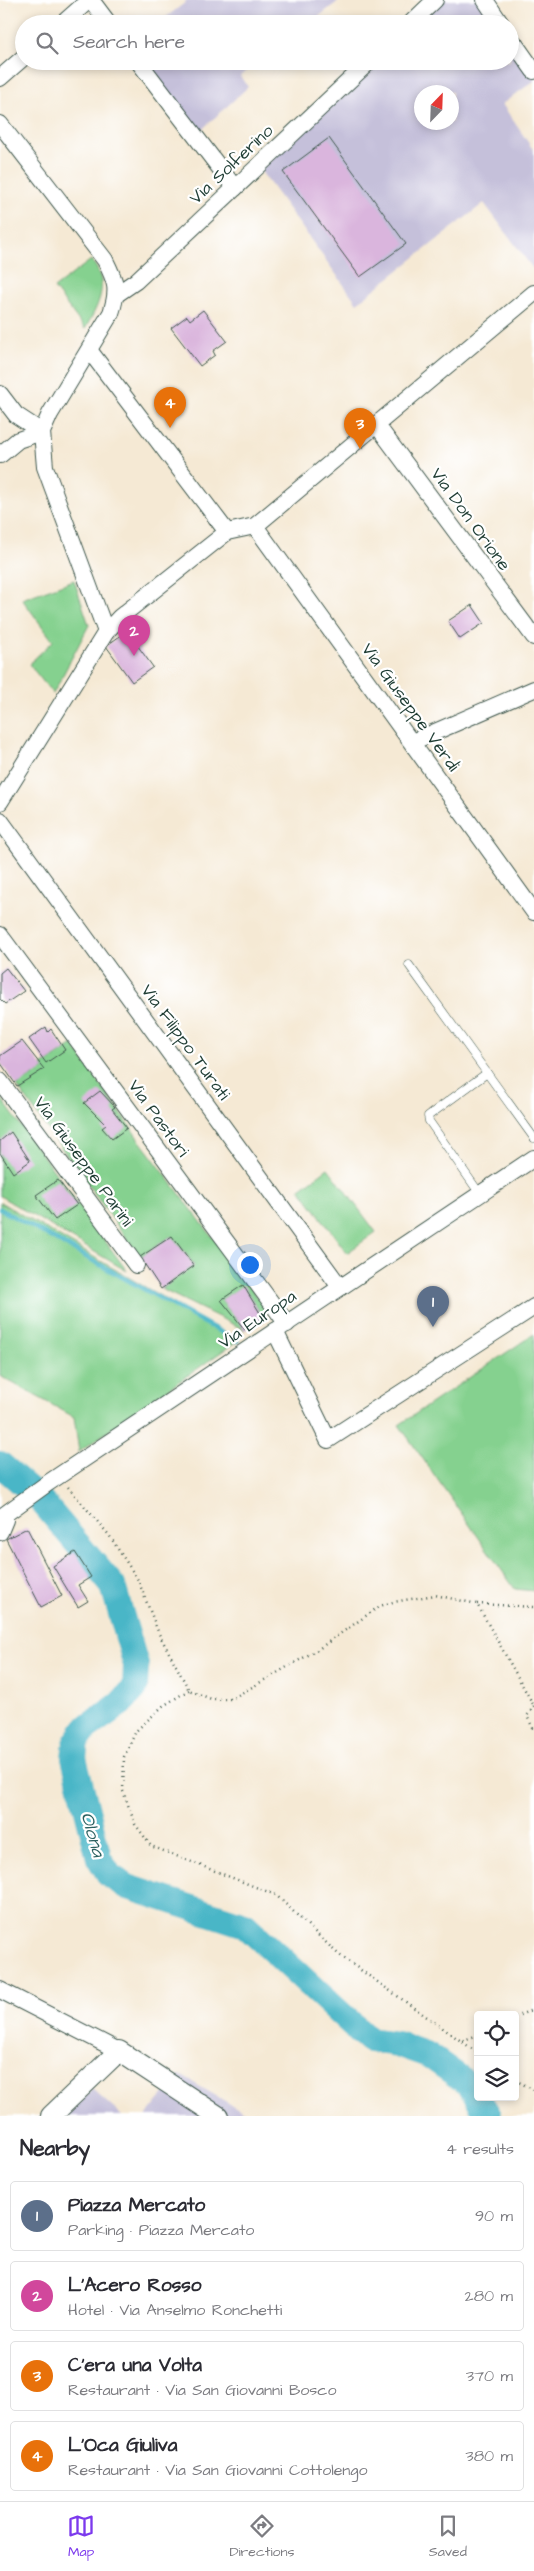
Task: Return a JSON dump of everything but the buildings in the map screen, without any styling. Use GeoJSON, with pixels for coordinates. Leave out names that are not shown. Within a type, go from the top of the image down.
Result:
{"type":"FeatureCollection","features":[{"type":"Feature","properties":{"kind":"street"},"geometry":{"type":"LineString","coordinates":[[72,15],[90,0],[102,15]]}},
{"type":"Feature","properties":{"kind":"street"},"geometry":{"type":"LineString","coordinates":[[419,15],[435,0]]}},
{"type":"Feature","properties":{"kind":"street"},"geometry":{"type":"LineString","coordinates":[[485,0],[495,15]]}},
{"type":"Feature","properties":{"kind":"street"},"geometry":{"type":"LineString","coordinates":[[519,50],[534,71]]}},
{"type":"Feature","properties":{"kind":"street"},"geometry":{"type":"LineString","coordinates":[[0,78],[15,65]]}},
{"type":"Feature","properties":{"kind":"street"},"geometry":{"type":"LineString","coordinates":[[145,70],[235,188]]}},
{"type":"Feature","properties":{"kind":"street","name":"Via Solferino"},"geometry":{"type":"LineString","coordinates":[[118,294],[136,281],[360,70]]}},
{"type":"Feature","properties":{"kind":"street"},"geometry":{"type":"LineString","coordinates":[[0,124],[105,260],[114,278],[118,294],[111,313],[50,414],[42,432],[45,467],[106,632]]}},
{"type":"Feature","properties":{"kind":"street"},"geometry":{"type":"LineString","coordinates":[[0,802],[106,632],[120,617],[226,532],[255,526],[534,294]]}},
{"type":"Feature","properties":{"kind":"street"},"geometry":{"type":"LineString","coordinates":[[89,350],[226,532]]}},
{"type":"Feature","properties":{"kind":"street"},"geometry":{"type":"LineString","coordinates":[[0,394],[16,415],[42,432]]}},
{"type":"Feature","properties":{"kind":"street","name":"Via Don Orione"},"geometry":{"type":"LineString","coordinates":[[376,424],[534,637]]}},
{"type":"Feature","properties":{"kind":"street"},"geometry":{"type":"LineString","coordinates":[[0,455],[18,440],[42,432]]}},
{"type":"Feature","properties":{"kind":"street","name":"Via Giuseppe Verdi"},"geometry":{"type":"LineString","coordinates":[[255,526],[534,912]]}},
{"type":"Feature","properties":{"kind":"street"},"geometry":{"type":"LineString","coordinates":[[412,742],[534,689]]}},
{"type":"Feature","properties":{"kind":"street","name":"Via Filippo Turati"},"geometry":{"type":"LineString","coordinates":[[0,820],[340,1287]]}},
{"type":"Feature","properties":{"kind":"street","name":"Via Pastori"},"geometry":{"type":"LineString","coordinates":[[0,936],[281,1327],[328,1440],[534,1307]]}},
{"type":"Feature","properties":{"kind":"street","name":"Via Giuseppe Parini"},"geometry":{"type":"LineString","coordinates":[[0,1081],[136,1265]]}},
{"type":"Feature","properties":{"kind":"street","name":"Via Europa"},"geometry":{"type":"LineString","coordinates":[[2,1514],[534,1158]]}},
{"type":"Feature","properties":{"kind":"street"},"geometry":{"type":"LineString","coordinates":[[0,1532],[5,1520],[2,1514]]}},
{"type":"Feature","properties":{"kind":"street"},"geometry":{"type":"LineString","coordinates":[[1,1993],[119,2051],[218,2116]]}},
{"type":"Feature","properties":{"kind":"street"},"geometry":{"type":"LineString","coordinates":[[51,2116],[119,2051]]}},
{"type":"Feature","properties":{"kind":"lane"},"geometry":{"type":"LineString","coordinates":[[409,965],[534,1138]]}},
{"type":"Feature","properties":{"kind":"lane"},"geometry":{"type":"LineString","coordinates":[[480,1194],[429,1121],[428,1116],[487,1073]]}},
{"type":"Feature","properties":{"kind":"path"},"geometry":{"type":"LineString","coordinates":[[53,1480],[109,1535],[138,1580],[159,1634],[189,1690],[212,1699],[231,1699],[317,1650],[380,1606],[393,1602],[435,1595],[477,1604],[534,1607]]}},
{"type":"Feature","properties":{"kind":"path"},"geometry":{"type":"LineString","coordinates":[[477,1604],[534,1706],[527,1716],[534,1730]]}},
{"type":"Feature","properties":{"kind":"path"},"geometry":{"type":"LineString","coordinates":[[189,1690],[163,1706],[136,1731],[124,1757],[123,1791],[135,1824],[151,1846],[276,1895],[338,1954],[474,2050]]}},
{"type":"Feature","properties":{"kind":"path"},"geometry":{"type":"LineString","coordinates":[[519,2015],[534,2008]]}},
{"type":"Feature","properties":{"kind":"path"},"geometry":{"type":"LineString","coordinates":[[461,2040],[474,2035]]}},
{"type":"Feature","properties":{"kind":"path"},"geometry":{"type":"LineString","coordinates":[[519,2082],[534,2090]]}},
{"type":"Feature","properties":{"kind":"shaded area"},"geometry":{"type":"Polygon","coordinates":[[[185,0],[340,0],[321,15],[169,15],[186,2],[185,0]]]}},
{"type":"Feature","properties":{"kind":"shaded area"},"geometry":{"type":"Polygon","coordinates":[[[444,0],[480,0],[491,15],[428,15],[444,0]]]}},
{"type":"Feature","properties":{"kind":"shaded area"},"geometry":{"type":"Polygon","coordinates":[[[519,56],[534,77],[534,81],[502,104],[534,151],[534,270],[484,203],[357,303],[260,170],[368,70],[519,70],[519,56]]]}},
{"type":"Feature","properties":{"kind":"shaded area"},"geometry":{"type":"Polygon","coordinates":[[[150,70],[248,70],[240,76],[248,87],[197,134],[150,70]]]}},
{"type":"Feature","properties":{"kind":"shaded area"},"geometry":{"type":"Polygon","coordinates":[[[180,2075],[244,2112],[250,2116],[146,2116],[180,2075]]]}},
{"type":"Feature","properties":{"kind":"shaded area"},"geometry":{"type":"Polygon","coordinates":[[[92,2089],[122,2116],[68,2116],[92,2089]]]}},
{"type":"Feature","properties":{"kind":"green space"},"geometry":{"type":"Polygon","coordinates":[[[91,260],[97,269],[101,286],[98,303],[85,329],[54,288],[91,260]]]}},
{"type":"Feature","properties":{"kind":"green space"},"geometry":{"type":"Polygon","coordinates":[[[74,580],[89,625],[53,694],[29,664],[53,641],[22,599],[74,580]]]}},
{"type":"Feature","properties":{"kind":"green space"},"geometry":{"type":"Polygon","coordinates":[[[73,1045],[140,1141],[266,1308],[263,1318],[243,1286],[221,1300],[245,1330],[161,1289],[194,1265],[172,1236],[140,1257],[17,1086],[44,1069],[42,1066],[73,1045]]]}},
{"type":"Feature","properties":{"kind":"green space"},"geometry":{"type":"Polygon","coordinates":[[[0,1097],[127,1271],[0,1196],[0,1097]]]}},
{"type":"Feature","properties":{"kind":"green space"},"geometry":{"type":"Polygon","coordinates":[[[328,1168],[376,1232],[347,1253],[300,1189],[328,1168]]]}},
{"type":"Feature","properties":{"kind":"green space"},"geometry":{"type":"Polygon","coordinates":[[[0,1202],[237,1341],[79,1452],[74,1417],[0,1376],[0,1202]]]}},
{"type":"Feature","properties":{"kind":"green space"},"geometry":{"type":"Polygon","coordinates":[[[534,1334],[534,1591],[515,1589],[399,1425],[534,1334]]]}},
{"type":"Feature","properties":{"kind":"waterway"},"geometry":{"type":"LineString","coordinates":[[0,1209],[237,1341]]}},
{"type":"Feature","properties":{"kind":"waterway","name":"Olona"},"geometry":{"type":"LineString","coordinates":[[0,1464],[38,1497],[113,1586],[136,1665],[135,1688],[120,1704],[86,1728],[76,1742],[74,1758],[99,1858],[110,1876],[128,1887],[245,1925],[369,2040],[397,2044],[428,2055],[469,2084],[489,2116]]}},
{"type":"Feature","properties":{"kind":"place","name":"L'Oca Giuliva"},"geometry":{"type":"Point","coordinates":[170,428]}},
{"type":"Feature","properties":{"kind":"place","name":"C'era una Volta"},"geometry":{"type":"Point","coordinates":[360,449]}},
{"type":"Feature","properties":{"kind":"place","name":"L'Acero Rosso"},"geometry":{"type":"Point","coordinates":[134,656]}},
{"type":"Feature","properties":{"kind":"place","name":"Piazza Mercato"},"geometry":{"type":"Point","coordinates":[433,1327]}}]}
